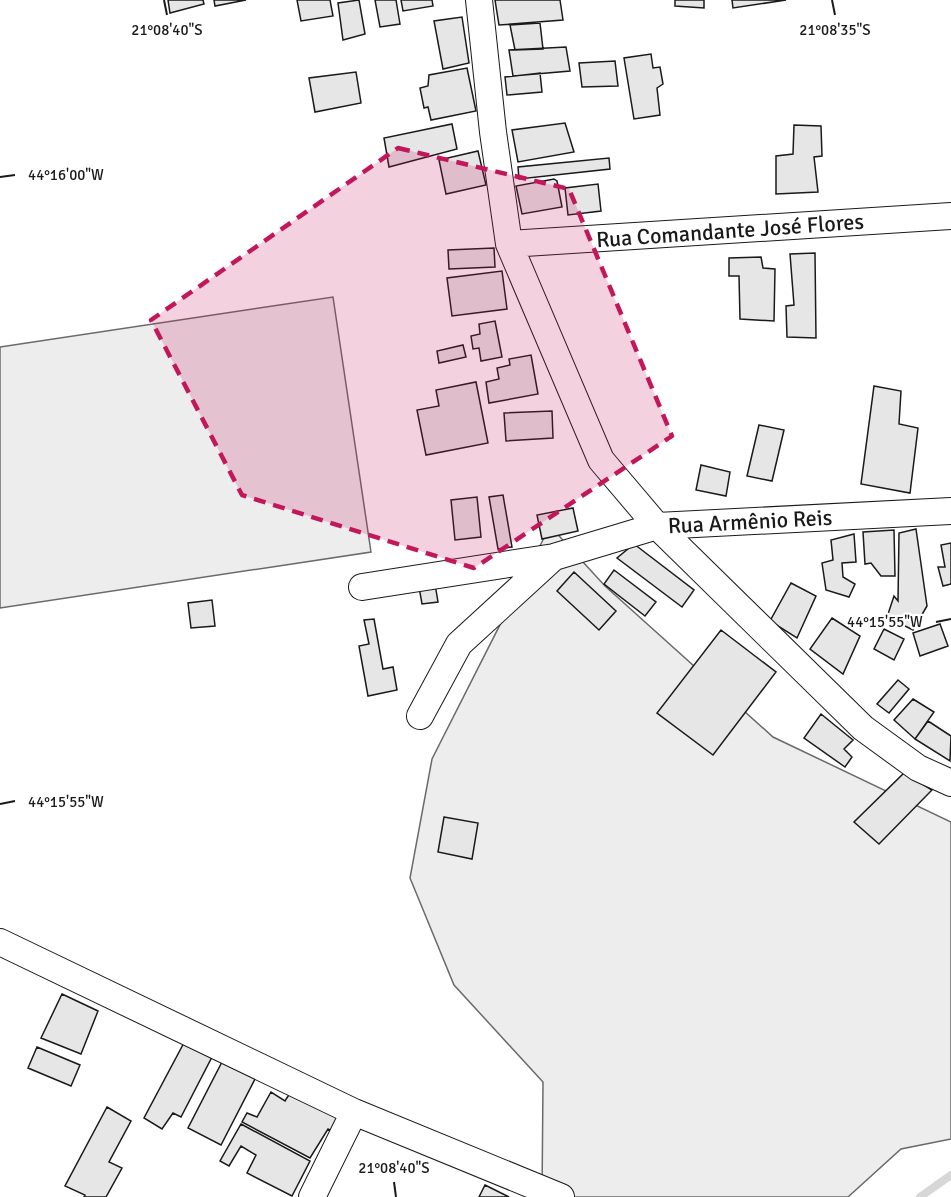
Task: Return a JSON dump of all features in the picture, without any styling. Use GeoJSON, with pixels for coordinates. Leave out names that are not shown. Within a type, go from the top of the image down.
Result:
{"type":"FeatureCollection","features":[{"type":"Feature","properties":{"kind":"street"},"geometry":{"type":"LineString","coordinates":[[479,0],[493,132],[509,243],[601,460],[657,526],[863,728],[918,768],[951,783]]}},
{"type":"Feature","properties":{"kind":"street","name":"Rua Comandante José Flores"},"geometry":{"type":"LineString","coordinates":[[509,243],[951,216]]}},
{"type":"Feature","properties":{"kind":"street","name":"Rua Armênio Reis"},"geometry":{"type":"LineString","coordinates":[[362,587],[554,557],[657,526],[951,511]]}},
{"type":"Feature","properties":{"kind":"street","name":"Rua Armênio Reis"},"geometry":{"type":"LineString","coordinates":[[420,716],[459,644],[554,557]]}},
{"type":"Feature","properties":{"kind":"street"},"geometry":{"type":"LineString","coordinates":[[0,942],[354,1112],[561,1197]]}},
{"type":"Feature","properties":{"kind":"street"},"geometry":{"type":"LineString","coordinates":[[312,1197],[354,1112]]}},
{"type":"Feature","properties":{"kind":"highlighted area"},"geometry":{"type":"Polygon","coordinates":[[[398,148],[569,189],[672,436],[474,568],[242,495],[151,320],[398,148]]]}},
{"type":"Feature","properties":{"kind":"shaded area"},"geometry":{"type":"Polygon","coordinates":[[[333,297],[371,552],[0,608],[0,347],[333,297]]]}},
{"type":"Feature","properties":{"kind":"shaded area"},"geometry":{"type":"Polygon","coordinates":[[[550,526],[605,586],[773,737],[951,822],[951,1139],[901,1149],[848,1197],[542,1197],[543,1082],[454,985],[410,878],[432,759],[550,526]]]}},
{"type":"Feature","properties":{"kind":"building"},"geometry":{"type":"Polygon","coordinates":[[[168,0],[203,0],[204,4],[170,13],[168,0]]]}},
{"type":"Feature","properties":{"kind":"building"},"geometry":{"type":"Polygon","coordinates":[[[214,0],[246,0],[215,6],[214,0]]]}},
{"type":"Feature","properties":{"kind":"building"},"geometry":{"type":"Polygon","coordinates":[[[297,0],[330,0],[333,16],[301,21],[297,0]]]}},
{"type":"Feature","properties":{"kind":"building"},"geometry":{"type":"Polygon","coordinates":[[[359,0],[365,34],[343,40],[338,3],[359,0]]]}},
{"type":"Feature","properties":{"kind":"building"},"geometry":{"type":"Polygon","coordinates":[[[375,0],[396,0],[400,24],[380,27],[375,0]]]}},
{"type":"Feature","properties":{"kind":"building"},"geometry":{"type":"Polygon","coordinates":[[[401,0],[432,0],[433,6],[403,11],[401,0]]]}},
{"type":"Feature","properties":{"kind":"building"},"geometry":{"type":"Polygon","coordinates":[[[495,0],[560,0],[563,20],[499,25],[495,0]]]}},
{"type":"Feature","properties":{"kind":"building"},"geometry":{"type":"Polygon","coordinates":[[[675,0],[704,0],[704,8],[675,6],[675,0]]]}},
{"type":"Feature","properties":{"kind":"building"},"geometry":{"type":"Polygon","coordinates":[[[732,0],[786,0],[733,8],[732,0]]]}},
{"type":"Feature","properties":{"kind":"building"},"geometry":{"type":"Polygon","coordinates":[[[462,17],[469,63],[443,69],[434,21],[462,17]]]}},
{"type":"Feature","properties":{"kind":"building"},"geometry":{"type":"Polygon","coordinates":[[[540,23],[543,49],[515,50],[510,25],[540,23]]]}},
{"type":"Feature","properties":{"kind":"building"},"geometry":{"type":"Polygon","coordinates":[[[566,47],[570,71],[513,76],[509,50],[566,47]]]}},
{"type":"Feature","properties":{"kind":"building"},"geometry":{"type":"Polygon","coordinates":[[[651,54],[653,68],[660,67],[663,84],[657,88],[660,115],[634,119],[624,58],[651,54]]]}},
{"type":"Feature","properties":{"kind":"building"},"geometry":{"type":"Polygon","coordinates":[[[615,61],[618,86],[582,87],[579,63],[615,61]]]}},
{"type":"Feature","properties":{"kind":"building"},"geometry":{"type":"Polygon","coordinates":[[[467,68],[476,111],[431,120],[428,107],[424,108],[420,88],[428,86],[429,75],[467,68]]]}},
{"type":"Feature","properties":{"kind":"building"},"geometry":{"type":"Polygon","coordinates":[[[356,72],[361,103],[315,112],[309,78],[356,72]]]}},
{"type":"Feature","properties":{"kind":"building"},"geometry":{"type":"Polygon","coordinates":[[[540,73],[542,92],[507,95],[505,77],[540,73]]]}},
{"type":"Feature","properties":{"kind":"building"},"geometry":{"type":"Polygon","coordinates":[[[565,123],[574,152],[518,162],[512,130],[565,123]]]}},
{"type":"Feature","properties":{"kind":"building"},"geometry":{"type":"Polygon","coordinates":[[[452,124],[457,149],[389,167],[384,138],[452,124]]]}},
{"type":"Feature","properties":{"kind":"building"},"geometry":{"type":"Polygon","coordinates":[[[794,125],[821,126],[822,156],[814,157],[818,192],[776,194],[776,156],[793,154],[794,125]]]}},
{"type":"Feature","properties":{"kind":"building"},"geometry":{"type":"Polygon","coordinates":[[[478,151],[486,185],[446,194],[439,160],[478,151]]]}},
{"type":"Feature","properties":{"kind":"building"},"geometry":{"type":"Polygon","coordinates":[[[609,158],[610,169],[519,179],[518,167],[609,158]]]}},
{"type":"Feature","properties":{"kind":"building"},"geometry":{"type":"Polygon","coordinates":[[[554,179],[557,181],[562,207],[522,214],[516,186],[554,179]]]}},
{"type":"Feature","properties":{"kind":"building"},"geometry":{"type":"Polygon","coordinates":[[[598,184],[601,211],[568,215],[565,188],[598,184]]]}},
{"type":"Feature","properties":{"kind":"building"},"geometry":{"type":"Polygon","coordinates":[[[494,248],[495,267],[449,269],[448,250],[494,248]]]}},
{"type":"Feature","properties":{"kind":"building"},"geometry":{"type":"Polygon","coordinates":[[[815,253],[816,338],[787,337],[786,306],[794,305],[790,254],[815,253]]]}},
{"type":"Feature","properties":{"kind":"building"},"geometry":{"type":"Polygon","coordinates":[[[761,257],[763,268],[775,269],[774,321],[740,319],[739,276],[729,276],[729,258],[761,257]]]}},
{"type":"Feature","properties":{"kind":"building"},"geometry":{"type":"Polygon","coordinates":[[[502,271],[507,309],[452,316],[447,278],[502,271]]]}},
{"type":"Feature","properties":{"kind":"building"},"geometry":{"type":"Polygon","coordinates":[[[495,321],[502,357],[481,361],[479,348],[473,349],[471,336],[480,334],[479,324],[495,321]]]}},
{"type":"Feature","properties":{"kind":"building"},"geometry":{"type":"Polygon","coordinates":[[[463,345],[466,357],[439,363],[437,351],[463,345]]]}},
{"type":"Feature","properties":{"kind":"building"},"geometry":{"type":"Polygon","coordinates":[[[531,355],[538,394],[489,403],[486,382],[499,379],[497,368],[510,365],[509,359],[531,355]]]}},
{"type":"Feature","properties":{"kind":"building"},"geometry":{"type":"Polygon","coordinates":[[[476,382],[488,443],[426,455],[417,410],[439,406],[436,390],[476,382]]]}},
{"type":"Feature","properties":{"kind":"building"},"geometry":{"type":"Polygon","coordinates":[[[874,386],[901,391],[899,424],[918,428],[910,493],[861,484],[874,386]]]}},
{"type":"Feature","properties":{"kind":"building"},"geometry":{"type":"Polygon","coordinates":[[[552,411],[553,438],[506,441],[504,413],[552,411]]]}},
{"type":"Feature","properties":{"kind":"building"},"geometry":{"type":"Polygon","coordinates":[[[759,425],[784,430],[772,481],[747,476],[759,425]]]}},
{"type":"Feature","properties":{"kind":"building"},"geometry":{"type":"Polygon","coordinates":[[[701,465],[730,472],[726,496],[696,490],[701,465]]]}},
{"type":"Feature","properties":{"kind":"building"},"geometry":{"type":"Polygon","coordinates":[[[503,495],[512,547],[498,549],[489,497],[503,495]]]}},
{"type":"Feature","properties":{"kind":"building"},"geometry":{"type":"Polygon","coordinates":[[[477,497],[481,537],[455,540],[451,500],[477,497]]]}},
{"type":"Feature","properties":{"kind":"building"},"geometry":{"type":"Polygon","coordinates":[[[573,508],[578,531],[542,539],[537,515],[573,508]]]}},
{"type":"Feature","properties":{"kind":"building"},"geometry":{"type":"Polygon","coordinates":[[[916,529],[927,606],[913,630],[887,617],[894,596],[898,601],[899,533],[916,529]]]}},
{"type":"Feature","properties":{"kind":"building"},"geometry":{"type":"Polygon","coordinates":[[[894,530],[895,576],[881,576],[871,563],[865,564],[863,532],[894,530]]]}},
{"type":"Feature","properties":{"kind":"building"},"geometry":{"type":"Polygon","coordinates":[[[854,534],[856,562],[842,563],[843,577],[855,584],[849,597],[826,590],[822,563],[833,560],[831,540],[854,534]]]}},
{"type":"Feature","properties":{"kind":"building"},"geometry":{"type":"Polygon","coordinates":[[[951,543],[951,584],[943,586],[938,567],[945,567],[941,545],[951,543]]]}},
{"type":"Feature","properties":{"kind":"building"},"geometry":{"type":"Polygon","coordinates":[[[634,544],[694,590],[682,607],[617,558],[634,544]]]}},
{"type":"Feature","properties":{"kind":"building"},"geometry":{"type":"Polygon","coordinates":[[[614,570],[656,602],[645,616],[604,584],[614,570]]]}},
{"type":"Feature","properties":{"kind":"building"},"geometry":{"type":"Polygon","coordinates":[[[574,572],[616,611],[599,630],[557,591],[574,572]]]}},
{"type":"Feature","properties":{"kind":"building"},"geometry":{"type":"Polygon","coordinates":[[[791,583],[816,596],[797,638],[770,621],[791,583]]]}},
{"type":"Feature","properties":{"kind":"building"},"geometry":{"type":"Polygon","coordinates":[[[435,584],[438,602],[422,604],[419,587],[435,584]]]}},
{"type":"Feature","properties":{"kind":"building"},"geometry":{"type":"Polygon","coordinates":[[[212,600],[215,626],[191,628],[188,603],[212,600]]]}},
{"type":"Feature","properties":{"kind":"building"},"geometry":{"type":"Polygon","coordinates":[[[832,618],[860,636],[843,674],[810,649],[832,618]]]}},
{"type":"Feature","properties":{"kind":"building"},"geometry":{"type":"Polygon","coordinates":[[[374,619],[383,669],[393,667],[397,690],[368,696],[359,646],[369,644],[364,620],[374,619]]]}},
{"type":"Feature","properties":{"kind":"building"},"geometry":{"type":"Polygon","coordinates":[[[940,624],[948,646],[920,656],[913,633],[940,624]]]}},
{"type":"Feature","properties":{"kind":"building"},"geometry":{"type":"Polygon","coordinates":[[[884,629],[904,639],[894,660],[874,649],[884,629]]]}},
{"type":"Feature","properties":{"kind":"building"},"geometry":{"type":"Polygon","coordinates":[[[721,630],[776,672],[713,755],[657,713],[721,630]]]}},
{"type":"Feature","properties":{"kind":"building"},"geometry":{"type":"Polygon","coordinates":[[[898,680],[909,689],[889,713],[877,704],[898,680]]]}},
{"type":"Feature","properties":{"kind":"building"},"geometry":{"type":"Polygon","coordinates":[[[913,699],[934,712],[915,739],[894,720],[913,699]]]}},
{"type":"Feature","properties":{"kind":"building"},"geometry":{"type":"Polygon","coordinates":[[[821,714],[853,740],[844,749],[852,757],[845,767],[804,738],[821,714]]]}},
{"type":"Feature","properties":{"kind":"building"},"geometry":{"type":"Polygon","coordinates":[[[928,721],[951,736],[950,761],[915,739],[928,721]]]}},
{"type":"Feature","properties":{"kind":"building"},"geometry":{"type":"Polygon","coordinates":[[[904,773],[932,790],[879,844],[854,822],[904,773]]]}},
{"type":"Feature","properties":{"kind":"building"},"geometry":{"type":"Polygon","coordinates":[[[444,817],[478,823],[472,859],[438,852],[444,817]]]}},
{"type":"Feature","properties":{"kind":"building"},"geometry":{"type":"Polygon","coordinates":[[[62,994],[98,1011],[81,1054],[41,1038],[62,994]]]}},
{"type":"Feature","properties":{"kind":"building"},"geometry":{"type":"Polygon","coordinates":[[[186,1039],[213,1055],[181,1117],[173,1113],[162,1129],[144,1118],[186,1039]]]}},
{"type":"Feature","properties":{"kind":"building"},"geometry":{"type":"Polygon","coordinates":[[[37,1047],[80,1065],[71,1086],[28,1068],[37,1047]]]}},
{"type":"Feature","properties":{"kind":"building"},"geometry":{"type":"Polygon","coordinates":[[[223,1060],[256,1077],[221,1145],[188,1128],[223,1060]]]}},
{"type":"Feature","properties":{"kind":"building"},"geometry":{"type":"Polygon","coordinates":[[[292,1090],[344,1116],[336,1133],[328,1129],[310,1158],[242,1122],[247,1113],[257,1117],[271,1092],[285,1101],[292,1090]]]}},
{"type":"Feature","properties":{"kind":"building"},"geometry":{"type":"Polygon","coordinates":[[[107,1107],[131,1121],[109,1162],[122,1168],[106,1197],[84,1197],[85,1195],[65,1186],[107,1107]]]}},
{"type":"Feature","properties":{"kind":"building"},"geometry":{"type":"Polygon","coordinates":[[[241,1124],[310,1161],[292,1196],[247,1173],[256,1155],[241,1146],[229,1166],[220,1161],[241,1124]]]}},
{"type":"Feature","properties":{"kind":"building"},"geometry":{"type":"Polygon","coordinates":[[[485,1185],[509,1197],[479,1197],[485,1185]]]}},
{"type":"Feature","properties":{"kind":"waterway"},"geometry":{"type":"LineString","coordinates":[[920,1197],[951,1175]]}}]}
